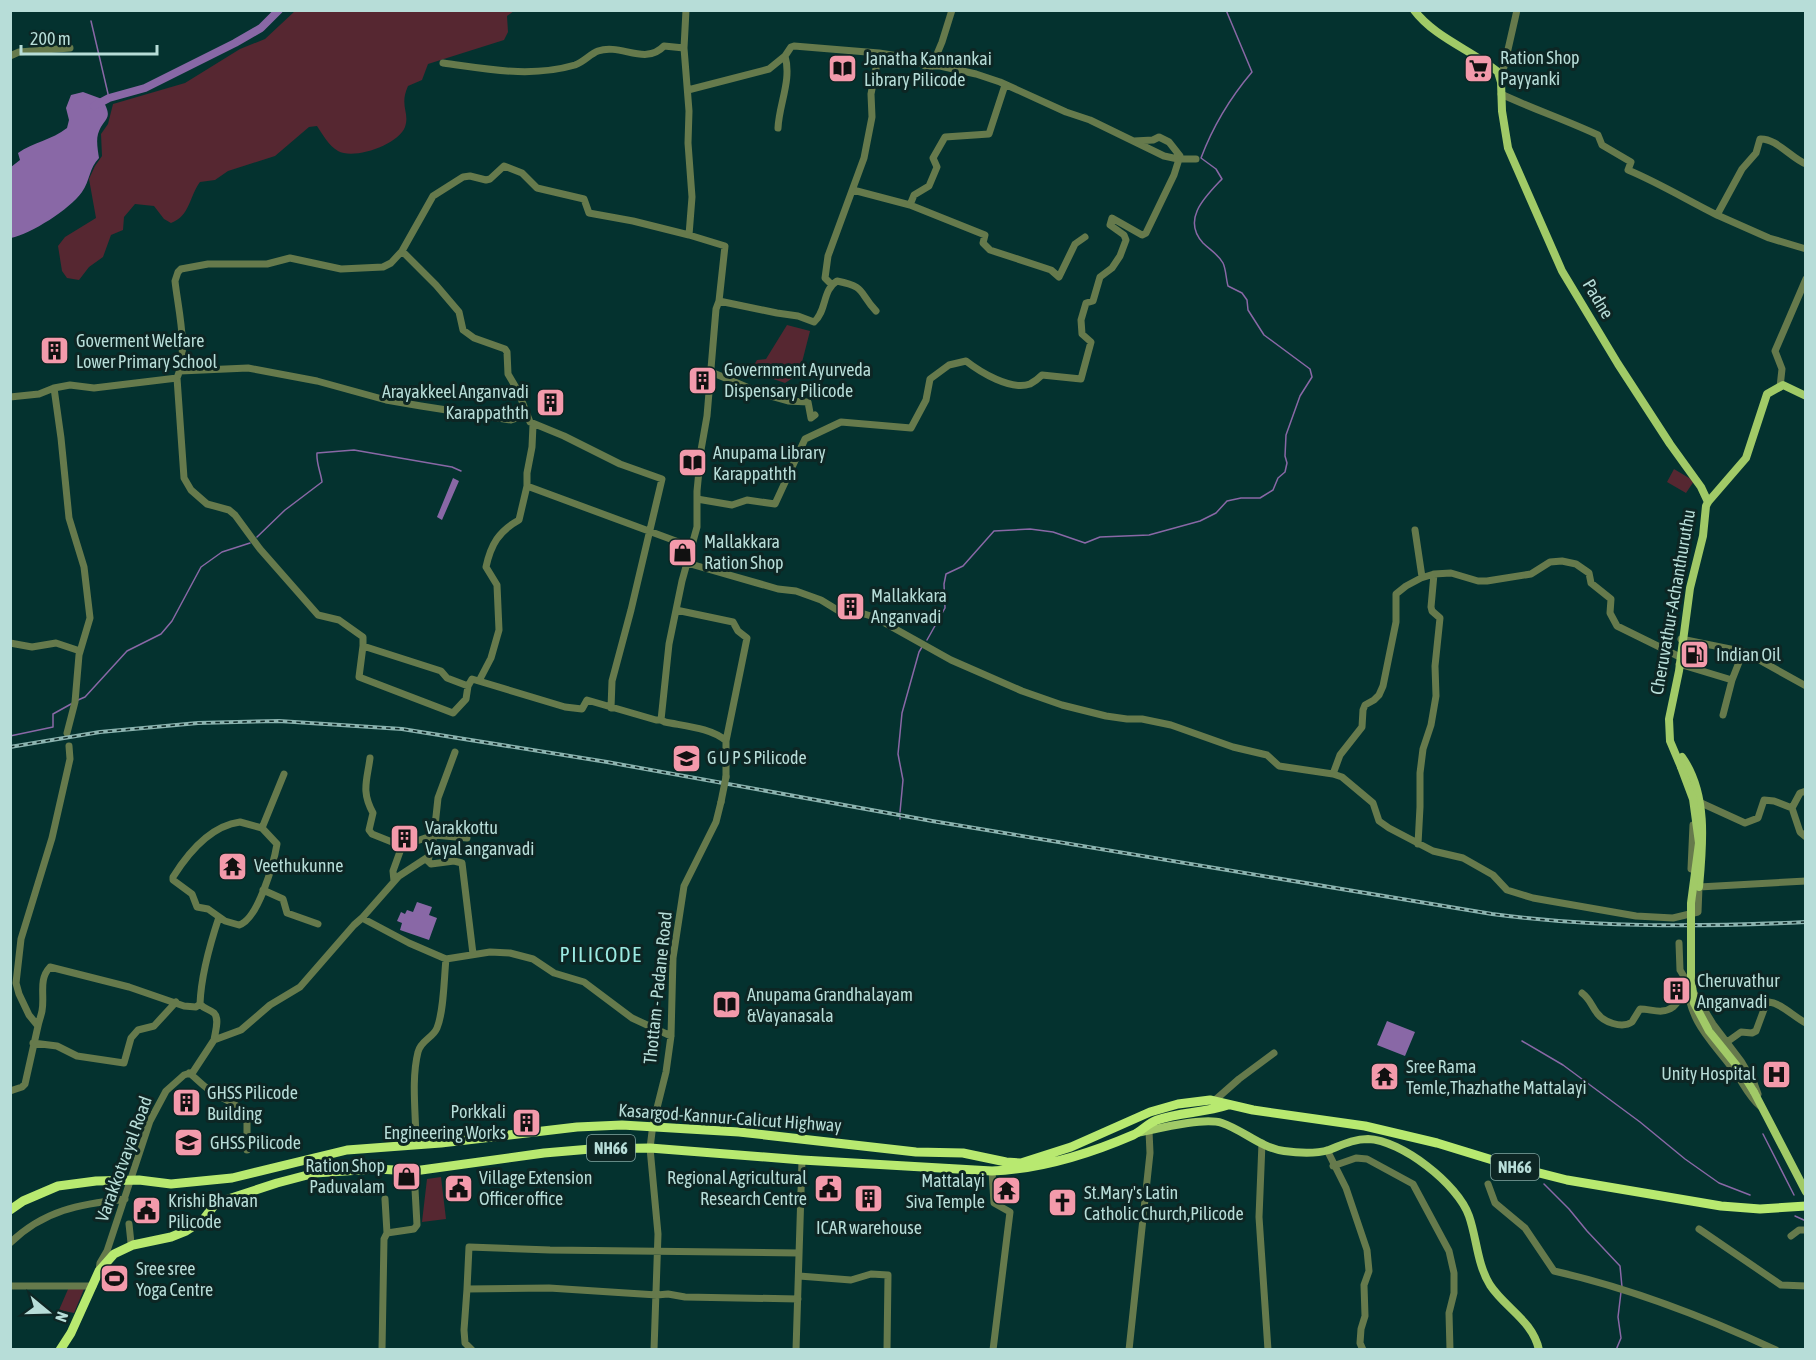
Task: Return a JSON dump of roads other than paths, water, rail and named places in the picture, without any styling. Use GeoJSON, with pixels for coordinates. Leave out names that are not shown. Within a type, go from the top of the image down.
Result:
{"type":"FeatureCollection","features":[{"type":"Feature","properties":{"kind":"highway","name":"Kasargod-Kannur-Calicut Highway"},"geometry":{"type":"LineString","coordinates":[[10,1210],[23,1201],[58,1186],[96,1181],[131,1180],[171,1184],[232,1178],[347,1150],[479,1139],[577,1127],[621,1125],[739,1132],[916,1152],[963,1153],[1021,1163],[1071,1147],[1150,1112],[1178,1104],[1210,1100],[1228,1105],[1365,1126],[1437,1143],[1512,1166],[1578,1182],[1720,1206],[1760,1209],[1806,1206]]}},
{"type":"Feature","properties":{"kind":"highway","name":"Kasargod-Kannur-Calicut Highway"},"geometry":{"type":"LineString","coordinates":[[60,1350],[71,1333],[99,1272],[114,1254],[133,1245],[171,1237],[186,1231],[203,1220],[216,1203],[315,1173],[376,1168],[414,1170],[544,1153],[650,1148],[802,1160],[992,1171],[1016,1170],[1059,1160],[1136,1134],[1155,1121],[1179,1115],[1209,1112],[1228,1105]]}},
{"type":"Feature","properties":{"kind":"main road"},"geometry":{"type":"LineString","coordinates":[[1414,10],[1421,19],[1500,75]]}},
{"type":"Feature","properties":{"kind":"main road","name":"Padne"},"geometry":{"type":"LineString","coordinates":[[1500,75],[1508,148],[1562,271],[1618,364],[1701,487],[1708,502]]}},
{"type":"Feature","properties":{"kind":"main road"},"geometry":{"type":"LineString","coordinates":[[1780,387],[1783,385],[1806,396]]}},
{"type":"Feature","properties":{"kind":"main road","name":"Cheruvathur-Achanthuruthu"},"geometry":{"type":"LineString","coordinates":[[1763,1108],[1741,1071],[1709,1030],[1694,1003],[1691,976],[1691,903],[1699,843],[1694,798],[1670,741],[1668,719],[1680,661],[1690,588],[1703,536],[1708,502],[1746,458],[1767,394],[1780,387]]}},
{"type":"Feature","properties":{"kind":"main road"},"geometry":{"type":"LineString","coordinates":[[1670,741],[1685,761],[1693,778],[1699,802],[1703,843],[1699,887]]}},
{"type":"Feature","properties":{"kind":"main road"},"geometry":{"type":"LineString","coordinates":[[1763,1108],[1805,1192]]}},
{"type":"Feature","properties":{"kind":"main road","name":"Kasargod-Kannur-Calicut Highway"},"geometry":{"type":"LineString","coordinates":[[1136,1134],[1193,1123],[1219,1122],[1277,1150],[1298,1153],[1327,1150],[1355,1139],[1370,1139],[1387,1142],[1405,1151],[1438,1175],[1458,1196],[1469,1214],[1481,1266],[1491,1286],[1531,1330],[1539,1350]]}},
{"type":"Feature","properties":{"kind":"street"},"geometry":{"type":"LineString","coordinates":[[686,10],[684,48],[692,197],[689,235]]}},
{"type":"Feature","properties":{"kind":"street"},"geometry":{"type":"LineString","coordinates":[[932,66],[952,10]]}},
{"type":"Feature","properties":{"kind":"street"},"geometry":{"type":"LineString","coordinates":[[1500,75],[1504,67],[1516,10]]}},
{"type":"Feature","properties":{"kind":"street"},"geometry":{"type":"LineString","coordinates":[[443,63],[525,73],[560,69],[578,64],[598,51],[643,55],[653,54],[664,46],[684,48]]}},
{"type":"Feature","properties":{"kind":"street"},"geometry":{"type":"LineString","coordinates":[[688,90],[768,69],[794,46],[879,53],[911,58],[925,66],[954,68],[1005,85],[1090,120],[1164,156],[1196,159]]}},
{"type":"Feature","properties":{"kind":"street"},"geometry":{"type":"LineString","coordinates":[[10,56],[19,52],[70,48]]}},
{"type":"Feature","properties":{"kind":"street"},"geometry":{"type":"LineString","coordinates":[[832,285],[825,278],[828,256],[864,158],[872,117],[871,94],[879,53]]}},
{"type":"Feature","properties":{"kind":"street"},"geometry":{"type":"LineString","coordinates":[[778,128],[787,76],[788,65],[785,56]]}},
{"type":"Feature","properties":{"kind":"street"},"geometry":{"type":"LineString","coordinates":[[910,205],[914,195],[929,186],[937,167],[933,158],[945,137],[989,134],[1005,85]]}},
{"type":"Feature","properties":{"kind":"street"},"geometry":{"type":"LineString","coordinates":[[1501,94],[1598,135],[1602,144],[1631,162],[1628,170],[1662,184],[1673,194],[1769,238],[1806,249]]}},
{"type":"Feature","properties":{"kind":"street"},"geometry":{"type":"LineString","coordinates":[[697,499],[732,505],[747,500],[775,504],[806,439],[841,422],[911,428],[926,400],[930,379],[949,364],[966,361],[984,374],[1012,384],[1029,385],[1042,375],[1081,379],[1091,342],[1082,334],[1081,320],[1086,303],[1093,301],[1100,277],[1112,268],[1126,240],[1124,235],[1110,225],[1112,218],[1142,235],[1146,233],[1174,175],[1180,156],[1169,142],[1159,137],[1153,140],[1134,141]]}},
{"type":"Feature","properties":{"kind":"street"},"geometry":{"type":"LineString","coordinates":[[1717,215],[1742,169],[1755,153],[1760,139],[1766,139],[1797,161],[1806,164]]}},
{"type":"Feature","properties":{"kind":"street"},"geometry":{"type":"LineString","coordinates":[[662,720],[669,644],[697,527],[700,450],[707,416],[716,309],[719,301],[725,246],[633,221],[589,213],[584,198],[537,188],[522,173],[504,166],[490,179],[463,177],[433,196],[402,251],[391,263],[383,267],[341,270],[290,258],[267,264],[208,264],[181,269],[178,272],[175,280],[181,343],[179,374],[184,478],[190,490],[207,504],[229,510],[235,515],[260,549],[318,615],[339,620],[363,637],[358,677],[453,713],[466,699],[468,686],[472,679],[565,706],[582,709],[587,700],[656,720],[711,733],[726,741]]}},
{"type":"Feature","properties":{"kind":"street"},"geometry":{"type":"LineString","coordinates":[[853,190],[910,205],[985,235],[983,243],[990,250],[1051,270],[1059,277],[1075,244],[1085,237]]}},
{"type":"Feature","properties":{"kind":"street"},"geometry":{"type":"LineString","coordinates":[[402,251],[459,312],[463,330],[474,338],[505,349],[508,374],[518,391],[526,415],[533,424],[564,436],[620,464],[662,479],[632,610],[612,681],[611,708]]}},
{"type":"Feature","properties":{"kind":"street"},"geometry":{"type":"LineString","coordinates":[[1780,387],[1782,369],[1775,351],[1806,279]]}},
{"type":"Feature","properties":{"kind":"street"},"geometry":{"type":"LineString","coordinates":[[719,301],[777,314],[798,316],[814,322],[821,316],[826,297],[832,285],[837,281],[855,285],[876,311]]}},
{"type":"Feature","properties":{"kind":"street"},"geometry":{"type":"LineString","coordinates":[[10,397],[39,394],[70,385],[94,388],[179,374],[248,368],[317,381],[409,404],[511,420],[526,415]]}},
{"type":"Feature","properties":{"kind":"street"},"geometry":{"type":"LineString","coordinates":[[711,372],[763,394],[788,401],[808,402],[811,418],[815,415]]}},
{"type":"Feature","properties":{"kind":"street"},"geometry":{"type":"LineString","coordinates":[[54,388],[62,438],[69,518],[84,567],[90,618],[80,651],[74,704],[67,734]]}},
{"type":"Feature","properties":{"kind":"street"},"geometry":{"type":"LineString","coordinates":[[479,681],[491,658],[499,630],[497,585],[486,567],[489,553],[503,529],[519,520],[527,486],[533,424]]}},
{"type":"Feature","properties":{"kind":"street"},"geometry":{"type":"LineString","coordinates":[[527,486],[692,547]]}},
{"type":"Feature","properties":{"kind":"street"},"geometry":{"type":"LineString","coordinates":[[1414,530],[1422,577]]}},
{"type":"Feature","properties":{"kind":"street"},"geometry":{"type":"LineString","coordinates":[[1333,774],[1340,754],[1362,727],[1365,705],[1374,700],[1383,686],[1396,622],[1396,594],[1422,577],[1434,574],[1452,573],[1478,581],[1486,581],[1531,574],[1550,562],[1562,561],[1576,564],[1589,573],[1591,583],[1611,599],[1610,613],[1617,626],[1680,661],[1732,680]]}},
{"type":"Feature","properties":{"kind":"street"},"geometry":{"type":"LineString","coordinates":[[687,562],[778,589],[796,591],[821,600],[839,611],[874,616],[951,660],[1022,691],[1062,705],[1106,716],[1142,719],[1171,725],[1233,747],[1267,755],[1279,766],[1341,777],[1373,803],[1379,821],[1432,851],[1463,858],[1493,875],[1508,890],[1533,898],[1636,916],[1673,918],[1698,912],[1699,887],[1806,881]]}},
{"type":"Feature","properties":{"kind":"street"},"geometry":{"type":"LineString","coordinates":[[1418,844],[1420,773],[1423,749],[1431,725],[1436,696],[1435,666],[1440,618],[1431,607],[1434,574]]}},
{"type":"Feature","properties":{"kind":"street","name":"Thottam - Padane Road"},"geometry":{"type":"LineString","coordinates":[[654,1350],[658,1251],[650,1148],[671,1036],[673,958],[684,886],[716,822],[721,802],[726,777],[726,741],[747,638],[738,631],[733,622],[676,610]]}},
{"type":"Feature","properties":{"kind":"street"},"geometry":{"type":"LineString","coordinates":[[1682,639],[1743,652],[1806,686]]}},
{"type":"Feature","properties":{"kind":"street"},"geometry":{"type":"LineString","coordinates":[[10,643],[32,646],[56,643],[80,651]]}},
{"type":"Feature","properties":{"kind":"street"},"geometry":{"type":"LineString","coordinates":[[363,646],[441,671],[447,678],[468,686]]}},
{"type":"Feature","properties":{"kind":"street"},"geometry":{"type":"LineString","coordinates":[[1723,715],[1732,680],[1743,652]]}},
{"type":"Feature","properties":{"kind":"street"},"geometry":{"type":"LineString","coordinates":[[38,1026],[29,1015],[16,983],[21,939],[52,838],[70,759],[69,746]]}},
{"type":"Feature","properties":{"kind":"street"},"geometry":{"type":"LineString","coordinates":[[455,752],[438,798],[434,835],[428,861],[431,864],[454,861],[462,863],[473,954]]}},
{"type":"Feature","properties":{"kind":"street"},"geometry":{"type":"LineString","coordinates":[[1676,756],[1692,815],[1691,869],[1701,870]]}},
{"type":"Feature","properties":{"kind":"street"},"geometry":{"type":"LineString","coordinates":[[370,758],[364,786],[367,801],[373,813],[369,830],[372,834],[402,846],[434,835],[467,838]]}},
{"type":"Feature","properties":{"kind":"street"},"geometry":{"type":"LineString","coordinates":[[262,828],[284,774]]}},
{"type":"Feature","properties":{"kind":"street"},"geometry":{"type":"LineString","coordinates":[[1806,791],[1800,793],[1792,808],[1800,832],[1806,837]]}},
{"type":"Feature","properties":{"kind":"street"},"geometry":{"type":"LineString","coordinates":[[1699,802],[1745,823],[1758,818],[1766,799],[1792,808]]}},
{"type":"Feature","properties":{"kind":"street"},"geometry":{"type":"LineString","coordinates":[[240,822],[262,828],[277,844],[263,890],[249,918],[244,924],[235,925],[208,909],[197,907],[192,894],[175,883],[173,877],[190,852],[220,827],[240,822]]}},
{"type":"Feature","properties":{"kind":"street"},"geometry":{"type":"LineString","coordinates":[[394,881],[393,871],[402,846]]}},
{"type":"Feature","properties":{"kind":"street"},"geometry":{"type":"LineString","coordinates":[[219,917],[209,950],[200,1004],[217,1019],[214,1040],[242,1030],[270,1005],[300,987],[394,881],[428,857]]}},
{"type":"Feature","properties":{"kind":"street"},"geometry":{"type":"LineString","coordinates":[[263,890],[283,899],[287,913],[318,924]]}},
{"type":"Feature","properties":{"kind":"street"},"geometry":{"type":"LineString","coordinates":[[362,918],[409,944],[446,959],[473,954],[510,953],[533,959],[554,974],[584,982],[632,1018],[671,1036]]}},
{"type":"Feature","properties":{"kind":"street"},"geometry":{"type":"LineString","coordinates":[[1678,943],[1680,970],[1713,1024],[1754,1083],[1763,1108]]}},
{"type":"Feature","properties":{"kind":"street"},"geometry":{"type":"LineString","coordinates":[[416,1144],[417,1055],[423,1041],[434,1034],[439,1023],[446,959]]}},
{"type":"Feature","properties":{"kind":"street"},"geometry":{"type":"LineString","coordinates":[[10,1091],[25,1084],[33,1042],[42,1012],[41,995],[44,974],[50,966],[191,1007],[200,1004]]}},
{"type":"Feature","properties":{"kind":"street"},"geometry":{"type":"LineString","coordinates":[[1686,979],[1687,994],[1694,1017],[1706,1037],[1736,1072],[1754,1101],[1763,1108]]}},
{"type":"Feature","properties":{"kind":"street"},"geometry":{"type":"LineString","coordinates":[[1582,993],[1602,1018],[1622,1025],[1632,1022],[1640,1009],[1662,1011],[1675,1005],[1682,996],[1687,994]]}},
{"type":"Feature","properties":{"kind":"street"},"geometry":{"type":"LineString","coordinates":[[33,1042],[57,1046],[77,1056],[124,1063],[131,1038],[138,1030],[154,1026],[176,1002]]}},
{"type":"Feature","properties":{"kind":"street"},"geometry":{"type":"LineString","coordinates":[[1727,1042],[1741,1032],[1756,1031],[1766,1004],[1769,1002],[1782,1007],[1806,1023]]}},
{"type":"Feature","properties":{"kind":"street","name":"Varakkotvayal Road"},"geometry":{"type":"LineString","coordinates":[[99,1272],[100,1263],[107,1251],[135,1164],[159,1101],[166,1091],[184,1075],[193,1072],[214,1040]]}},
{"type":"Feature","properties":{"kind":"street"},"geometry":{"type":"LineString","coordinates":[[1214,1101],[1274,1053]]}},
{"type":"Feature","properties":{"kind":"street"},"geometry":{"type":"LineString","coordinates":[[189,1073],[206,1088],[238,1105],[244,1112],[247,1116],[247,1150]]}},
{"type":"Feature","properties":{"kind":"street"},"geometry":{"type":"LineString","coordinates":[[1130,1350],[1150,1153],[1149,1131]]}},
{"type":"Feature","properties":{"kind":"street"},"geometry":{"type":"LineString","coordinates":[[1262,1143],[1259,1217],[1268,1350]]}},
{"type":"Feature","properties":{"kind":"street"},"geometry":{"type":"LineString","coordinates":[[1327,1150],[1346,1188],[1367,1250],[1369,1271],[1364,1285],[1365,1316],[1360,1343],[1363,1350]]}},
{"type":"Feature","properties":{"kind":"street"},"geometry":{"type":"LineString","coordinates":[[1333,1166],[1356,1158],[1367,1159],[1413,1184],[1449,1251],[1454,1273],[1454,1293],[1449,1313],[1450,1350]]}},
{"type":"Feature","properties":{"kind":"street"},"geometry":{"type":"LineString","coordinates":[[796,1350],[802,1160]]}},
{"type":"Feature","properties":{"kind":"street"},"geometry":{"type":"LineString","coordinates":[[387,1233],[414,1229],[417,1225],[414,1170]]}},
{"type":"Feature","properties":{"kind":"street"},"geometry":{"type":"LineString","coordinates":[[992,1171],[994,1203],[1010,1212],[993,1350]]}},
{"type":"Feature","properties":{"kind":"street"},"geometry":{"type":"LineString","coordinates":[[1488,1184],[1495,1203],[1525,1228],[1554,1271],[1595,1281],[1646,1298],[1729,1328],[1776,1350]]}},
{"type":"Feature","properties":{"kind":"street"},"geometry":{"type":"LineString","coordinates":[[10,1243],[40,1219],[85,1204],[124,1199]]}},
{"type":"Feature","properties":{"kind":"street"},"geometry":{"type":"LineString","coordinates":[[382,1350],[384,1239],[387,1233],[385,1199]]}},
{"type":"Feature","properties":{"kind":"street"},"geometry":{"type":"LineString","coordinates":[[129,1224],[130,1243],[133,1245]]}},
{"type":"Feature","properties":{"kind":"street"},"geometry":{"type":"LineString","coordinates":[[1699,1229],[1782,1285],[1806,1286]]}},
{"type":"Feature","properties":{"kind":"street"},"geometry":{"type":"LineString","coordinates":[[1791,1236],[1799,1230],[1806,1230]]}},
{"type":"Feature","properties":{"kind":"street"},"geometry":{"type":"LineString","coordinates":[[472,1350],[465,1343],[464,1330],[470,1247],[550,1251],[799,1253]]}},
{"type":"Feature","properties":{"kind":"street"},"geometry":{"type":"LineString","coordinates":[[799,1275],[851,1280],[871,1274],[888,1275],[887,1350]]}},
{"type":"Feature","properties":{"kind":"street"},"geometry":{"type":"LineString","coordinates":[[10,1286],[93,1286]]}},
{"type":"Feature","properties":{"kind":"street"},"geometry":{"type":"LineString","coordinates":[[467,1289],[549,1288],[668,1294],[685,1297],[798,1299]]}},
{"type":"Feature","properties":{"kind":"waterway"},"geometry":{"type":"LineString","coordinates":[[94,106],[109,98],[145,88],[235,43],[261,28],[279,10]]}},
{"type":"Feature","properties":{"kind":"waterway"},"geometry":{"type":"LineString","coordinates":[[927,640],[945,608],[946,574],[963,566],[994,531],[1030,529],[1053,532],[1085,543],[1100,537],[1149,535],[1200,521],[1216,513],[1227,501],[1260,498],[1273,490],[1278,478],[1285,472],[1286,435],[1300,396],[1312,377],[1310,369],[1264,335],[1248,310],[1247,300],[1242,293],[1228,286],[1223,263],[1203,243],[1194,225],[1198,208],[1222,179],[1216,169],[1201,158],[1223,113],[1252,72],[1226,10]]}},
{"type":"Feature","properties":{"kind":"waterway"},"geometry":{"type":"LineString","coordinates":[[91,21],[109,98]]}},
{"type":"Feature","properties":{"kind":"waterway"},"geometry":{"type":"LineString","coordinates":[[257,537],[285,510],[322,482],[317,453],[354,450],[452,467],[461,471]]}},
{"type":"Feature","properties":{"kind":"waterway"},"geometry":{"type":"LineString","coordinates":[[78,700],[85,697],[127,651],[161,634],[172,621],[201,567],[222,552],[250,543]]}},
{"type":"Feature","properties":{"kind":"waterway"},"geometry":{"type":"LineString","coordinates":[[900,812],[903,780],[898,754],[902,713],[922,647]]}},
{"type":"Feature","properties":{"kind":"waterway"},"geometry":{"type":"LineString","coordinates":[[10,736],[53,727],[53,714],[71,704]]}},
{"type":"Feature","properties":{"kind":"waterway"},"geometry":{"type":"LineString","coordinates":[[1522,1041],[1563,1065],[1719,1183],[1750,1195]]}},
{"type":"Feature","properties":{"kind":"waterway"},"geometry":{"type":"LineString","coordinates":[[1763,1134],[1794,1195]]}},
{"type":"Feature","properties":{"kind":"waterway"},"geometry":{"type":"LineString","coordinates":[[1544,1184],[1620,1266],[1622,1287]]}},
{"type":"Feature","properties":{"kind":"waterway"},"geometry":{"type":"LineString","coordinates":[[1795,1216],[1806,1221]]}},
{"type":"Feature","properties":{"kind":"waterway"},"geometry":{"type":"LineString","coordinates":[[1616,1350],[1621,1338],[1618,1317],[1621,1292]]}},
{"type":"Feature","properties":{"kind":"railway"},"geometry":{"type":"LineString","coordinates":[[10,747],[100,732],[198,723],[279,721],[402,729],[607,762],[932,821],[1492,914],[1571,922],[1649,925],[1806,922]]}},
{"type":"Feature","properties":{"kind":"place","name":"Ration Shop Payyanki"},"geometry":{"type":"Point","coordinates":[1479,68]}},
{"type":"Feature","properties":{"kind":"place","name":"Janatha Kannankai Library Pilicode"},"geometry":{"type":"Point","coordinates":[843,69]}},
{"type":"Feature","properties":{"kind":"place","name":"Goverment Welfare Lower Primary School"},"geometry":{"type":"Point","coordinates":[55,351]}},
{"type":"Feature","properties":{"kind":"place","name":"Government Ayurveda Dispensary Pilicode"},"geometry":{"type":"Point","coordinates":[703,380]}},
{"type":"Feature","properties":{"kind":"place","name":"Arayakkeel Anganvadi Karappathth"},"geometry":{"type":"Point","coordinates":[550,402]}},
{"type":"Feature","properties":{"kind":"place","name":"Anupama Library Karappathth"},"geometry":{"type":"Point","coordinates":[692,463]}},
{"type":"Feature","properties":{"kind":"place","name":"Mallakkara Ration Shop"},"geometry":{"type":"Point","coordinates":[683,552]}},
{"type":"Feature","properties":{"kind":"place","name":"Mallakkara Anganvadi"},"geometry":{"type":"Point","coordinates":[850,606]}},
{"type":"Feature","properties":{"kind":"place","name":"Indian Oil"},"geometry":{"type":"Point","coordinates":[1695,655]}},
{"type":"Feature","properties":{"kind":"place","name":"G U P S Pilicode"},"geometry":{"type":"Point","coordinates":[686,758]}},
{"type":"Feature","properties":{"kind":"place","name":"Varakkottu Vayal anganvadi"},"geometry":{"type":"Point","coordinates":[404,838]}},
{"type":"Feature","properties":{"kind":"place","name":"Veethukunne"},"geometry":{"type":"Point","coordinates":[233,866]}},
{"type":"Feature","properties":{"kind":"place","name":"Cheruvathur Anganvadi"},"geometry":{"type":"Point","coordinates":[1676,991]}},
{"type":"Feature","properties":{"kind":"place","name":"Anupama Grandhalayam &Vayanasala"},"geometry":{"type":"Point","coordinates":[726,1005]}},
{"type":"Feature","properties":{"kind":"place","name":"Unity Hospital"},"geometry":{"type":"Point","coordinates":[1777,1074]}},
{"type":"Feature","properties":{"kind":"place","name":"Sree Rama Temle,Thazhathe Mattalayi"},"geometry":{"type":"Point","coordinates":[1385,1077]}},
{"type":"Feature","properties":{"kind":"place","name":"GHSS Pilicode Building"},"geometry":{"type":"Point","coordinates":[186,1103]}},
{"type":"Feature","properties":{"kind":"place","name":"Porkkali Engineering Works"},"geometry":{"type":"Point","coordinates":[527,1122]}},
{"type":"Feature","properties":{"kind":"place","name":"GHSS Pilicode"},"geometry":{"type":"Point","coordinates":[189,1143]}},
{"type":"Feature","properties":{"kind":"place","name":"Ration Shop Paduvalam"},"geometry":{"type":"Point","coordinates":[406,1176]}},
{"type":"Feature","properties":{"kind":"place","name":"Village Extension Officer office"},"geometry":{"type":"Point","coordinates":[458,1188]}},
{"type":"Feature","properties":{"kind":"place","name":"Regional Agricultural Research Centre"},"geometry":{"type":"Point","coordinates":[828,1188]}},
{"type":"Feature","properties":{"kind":"place","name":"Mattalayi Siva Temple"},"geometry":{"type":"Point","coordinates":[1006,1191]}},
{"type":"Feature","properties":{"kind":"place","name":"ICAR warehouse"},"geometry":{"type":"Point","coordinates":[869,1199]}},
{"type":"Feature","properties":{"kind":"place","name":"St.Mary's Latin Catholic Church,Pilicode"},"geometry":{"type":"Point","coordinates":[1063,1203]}},
{"type":"Feature","properties":{"kind":"place","name":"Krishi Bhavan Pilicode"},"geometry":{"type":"Point","coordinates":[147,1211]}},
{"type":"Feature","properties":{"kind":"place","name":"Sree sree Yoga Centre"},"geometry":{"type":"Point","coordinates":[115,1279]}},
{"type":"Feature","properties":{"kind":"district","name":"PILICODE"},"geometry":{"type":"Point","coordinates":[601,955]}}]}
